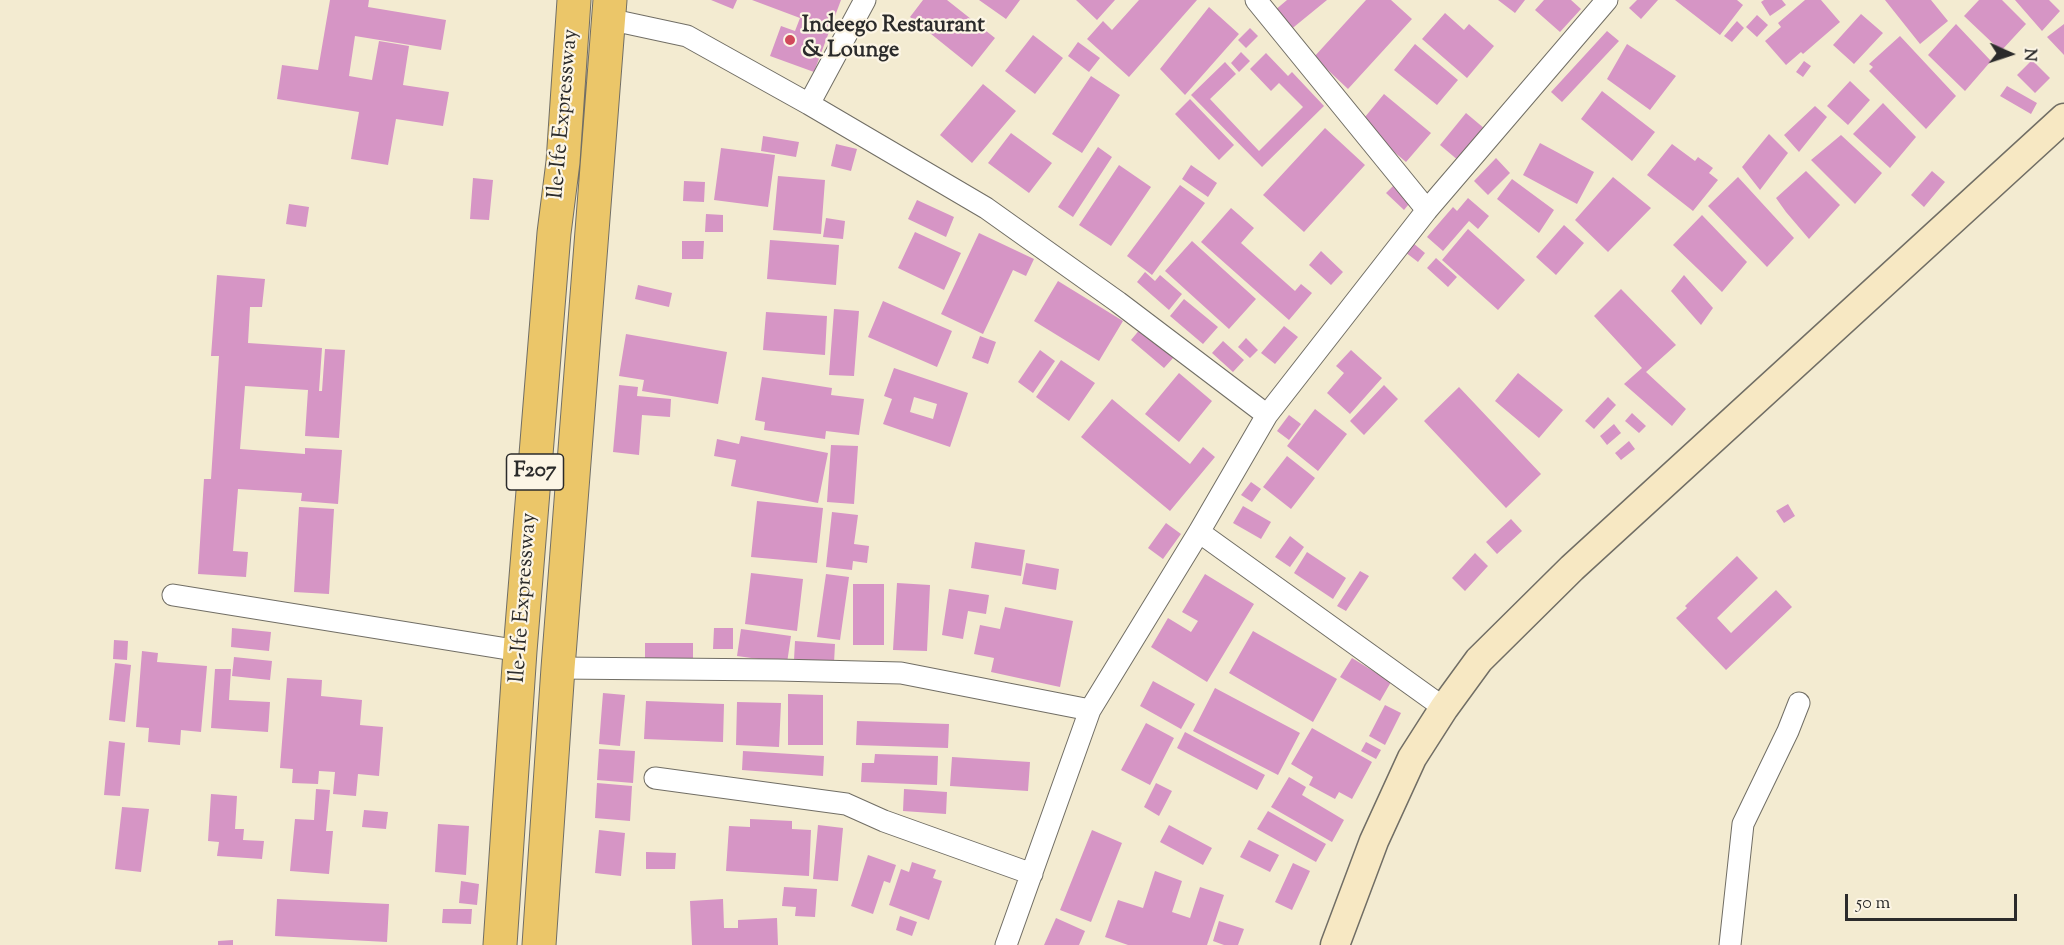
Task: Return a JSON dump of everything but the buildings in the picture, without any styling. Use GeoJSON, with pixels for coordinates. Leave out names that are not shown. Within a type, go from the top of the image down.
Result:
{"type":"FeatureCollection","features":[{"type":"Feature","properties":{"kind":"main road","name":"Ile-Ife Expressway"},"geometry":{"type":"LineString","coordinates":[[500,945],[520,651],[554,233],[563,162],[574,0]]}},
{"type":"Feature","properties":{"kind":"main road","name":"Ile-Ife Expressway"},"geometry":{"type":"LineString","coordinates":[[539,945],[609,10]]}},
{"type":"Feature","properties":{"kind":"main road"},"geometry":{"type":"LineString","coordinates":[[1335,945],[1374,841],[1412,758],[1444,708],[1479,660],[1572,568],[2064,118]]}},
{"type":"Feature","properties":{"kind":"main road"},"geometry":{"type":"LineString","coordinates":[[554,233],[591,232]]}},
{"type":"Feature","properties":{"kind":"street"},"geometry":{"type":"LineString","coordinates":[[809,104],[866,0]]}},
{"type":"Feature","properties":{"kind":"street"},"geometry":{"type":"LineString","coordinates":[[1256,0],[1427,210]]}},
{"type":"Feature","properties":{"kind":"street"},"geometry":{"type":"LineString","coordinates":[[1006,945],[1090,710],[1199,532],[1267,415],[1427,210],[1607,0]]}},
{"type":"Feature","properties":{"kind":"street"},"geometry":{"type":"LineString","coordinates":[[609,10],[687,36],[809,104],[986,208],[1118,302],[1267,415]]}},
{"type":"Feature","properties":{"kind":"street"},"geometry":{"type":"LineString","coordinates":[[1199,532],[1444,708]]}},
{"type":"Feature","properties":{"kind":"street"},"geometry":{"type":"LineString","coordinates":[[173,595],[520,651]]}},
{"type":"Feature","properties":{"kind":"street"},"geometry":{"type":"LineString","coordinates":[[558,668],[901,673],[1090,710]]}},
{"type":"Feature","properties":{"kind":"street"},"geometry":{"type":"LineString","coordinates":[[1730,945],[1743,824],[1799,703]]}},
{"type":"Feature","properties":{"kind":"street"},"geometry":{"type":"LineString","coordinates":[[656,778],[846,804],[884,821],[1032,874]]}},
{"type":"Feature","properties":{"kind":"place","name":"Indeego Restaurant & Lounge"},"geometry":{"type":"Point","coordinates":[790,40]}}]}
